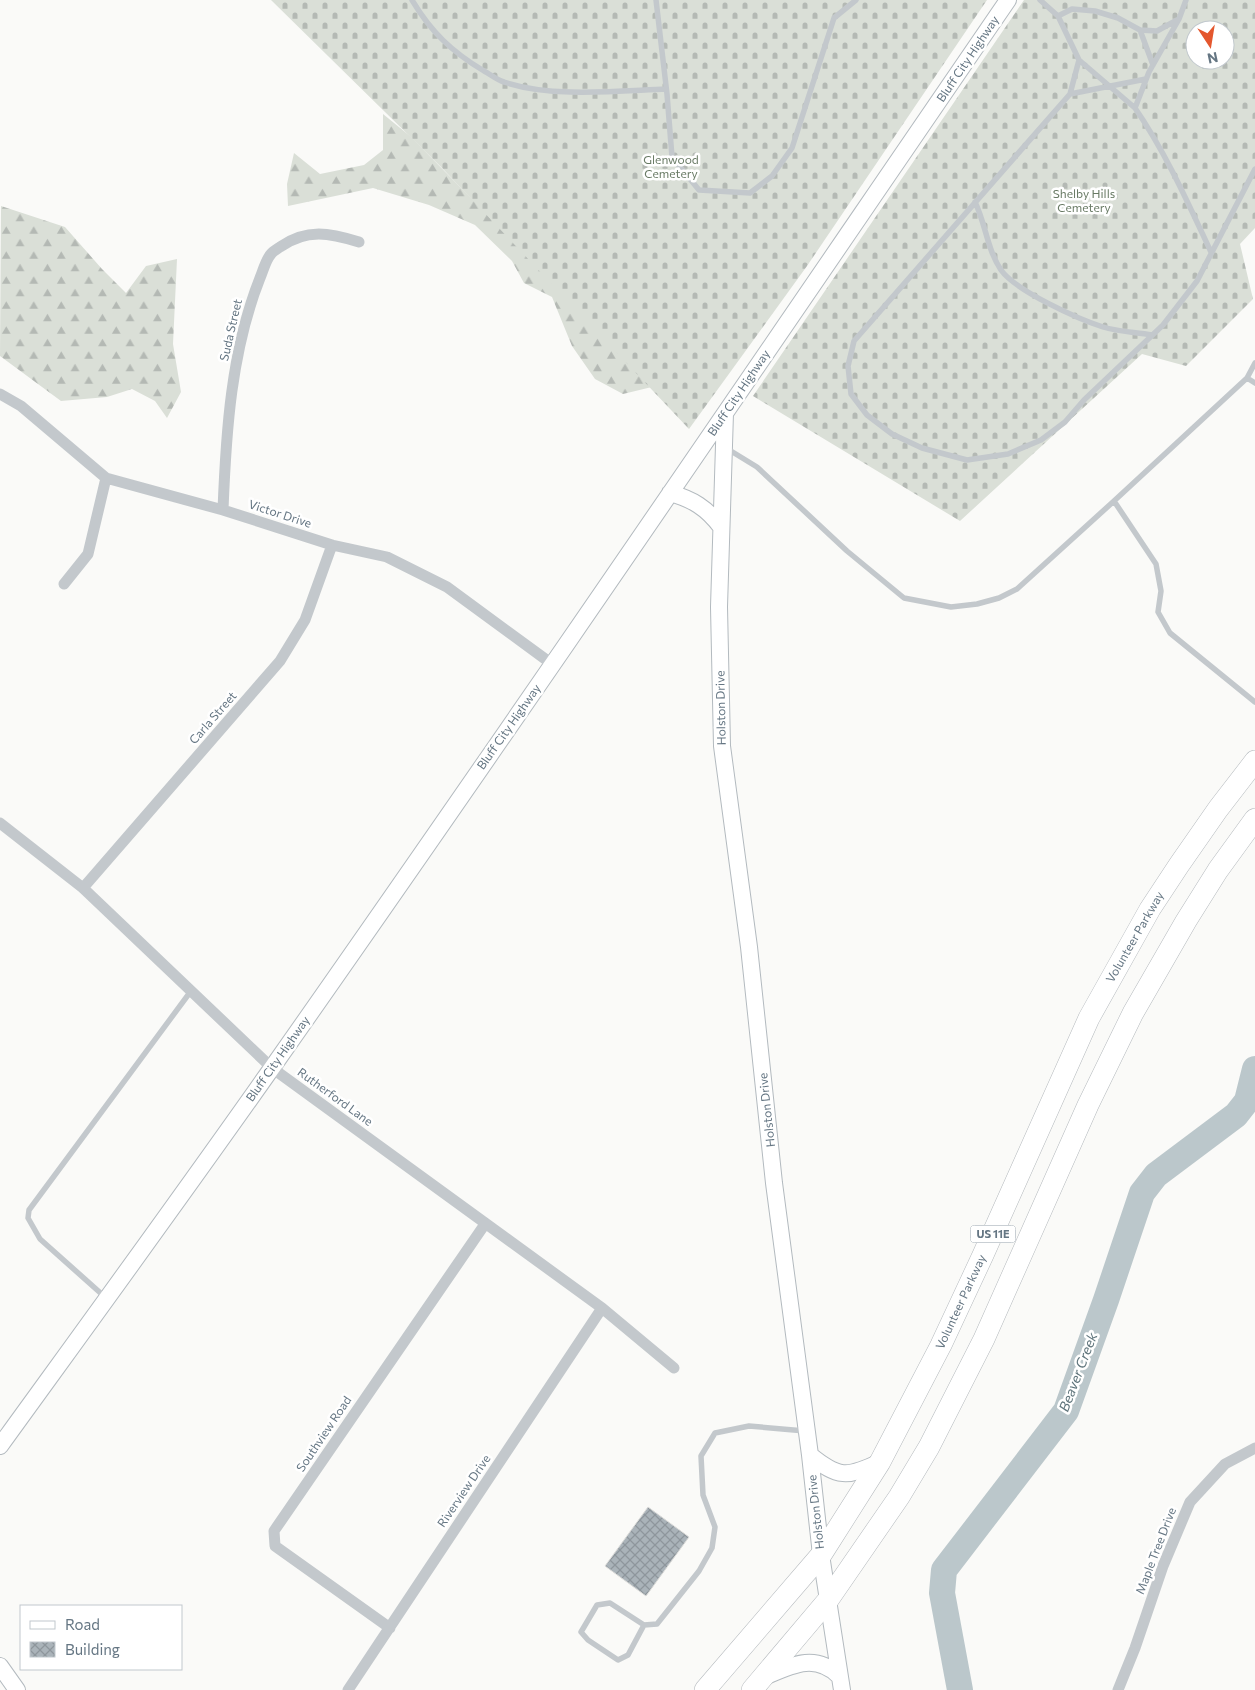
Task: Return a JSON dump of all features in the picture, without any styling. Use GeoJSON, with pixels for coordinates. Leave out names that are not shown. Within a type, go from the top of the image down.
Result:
{"type":"FeatureCollection","features":[{"type":"Feature","properties":{"kind":"highway","name":"Volunteer Parkway"},"geometry":{"type":"LineString","coordinates":[[705,1690],[821,1555],[880,1462],[929,1369],[975,1273],[1089,1018],[1150,909],[1218,809],[1255,761]]}},
{"type":"Feature","properties":{"kind":"highway","name":"US 11E"},"geometry":{"type":"LineString","coordinates":[[757,1684],[828,1600],[899,1497],[929,1447],[984,1339],[1088,1105],[1133,1013],[1218,870],[1255,819]]}},
{"type":"Feature","properties":{"kind":"main road","name":"Bluff City Highway"},"geometry":{"type":"LineString","coordinates":[[0,1446],[272,1068],[726,413],[1003,2]]}},
{"type":"Feature","properties":{"kind":"main road","name":"Holston Drive"},"geometry":{"type":"LineString","coordinates":[[726,413],[719,607],[722,746],[749,947],[774,1183],[810,1455],[821,1555],[841,1683]]}},
{"type":"Feature","properties":{"kind":"main road"},"geometry":{"type":"LineString","coordinates":[[670,493],[696,502],[721,527]]}},
{"type":"Feature","properties":{"kind":"main road"},"geometry":{"type":"LineString","coordinates":[[810,1455],[825,1468],[842,1474],[864,1470],[880,1462]]}},
{"type":"Feature","properties":{"kind":"main road"},"geometry":{"type":"LineString","coordinates":[[757,1684],[790,1666],[810,1662],[832,1669],[841,1683]]}},
{"type":"Feature","properties":{"kind":"main road"},"geometry":{"type":"LineString","coordinates":[[0,1666],[17,1690]]}},
{"type":"Feature","properties":{"kind":"street","name":"Suda Street"},"geometry":{"type":"LineString","coordinates":[[222,510],[226,435],[240,346],[255,291],[270,254],[290,240],[314,233],[336,235],[359,242]]}},
{"type":"Feature","properties":{"kind":"street","name":"Victor Drive"},"geometry":{"type":"LineString","coordinates":[[0,394],[20,406],[106,478],[222,510],[332,545],[387,557],[446,587],[552,664]]}},
{"type":"Feature","properties":{"kind":"street"},"geometry":{"type":"LineString","coordinates":[[64,584],[88,554],[106,478]]}},
{"type":"Feature","properties":{"kind":"street","name":"Carla Street"},"geometry":{"type":"LineString","coordinates":[[83,888],[280,662],[305,620],[332,545]]}},
{"type":"Feature","properties":{"kind":"street","name":"Rutherford Lane"},"geometry":{"type":"LineString","coordinates":[[0,823],[83,888],[272,1068],[602,1308],[674,1368]]}},
{"type":"Feature","properties":{"kind":"street","name":"Southview Road"},"geometry":{"type":"LineString","coordinates":[[390,1628],[275,1546],[274,1532],[485,1224]]}},
{"type":"Feature","properties":{"kind":"street","name":"Riverview Drive"},"geometry":{"type":"LineString","coordinates":[[348,1690],[602,1308]]}},
{"type":"Feature","properties":{"kind":"street","name":"Maple Tree Drive"},"geometry":{"type":"LineString","coordinates":[[1118,1690],[1135,1648],[1163,1566],[1190,1502],[1225,1464],[1255,1448]]}},
{"type":"Feature","properties":{"kind":"lane"},"geometry":{"type":"LineString","coordinates":[[412,0],[423,19],[444,42],[467,61],[503,82],[544,90],[592,92],[666,89]]}},
{"type":"Feature","properties":{"kind":"lane"},"geometry":{"type":"LineString","coordinates":[[656,0],[672,157],[699,190],[750,194],[772,176],[792,148],[834,18],[856,0]]}},
{"type":"Feature","properties":{"kind":"lane"},"geometry":{"type":"LineString","coordinates":[[1040,0],[1058,16],[1079,60],[1135,108],[1177,178],[1211,252]]}},
{"type":"Feature","properties":{"kind":"lane"},"geometry":{"type":"LineString","coordinates":[[1135,108],[1146,79],[1179,19],[1186,0]]}},
{"type":"Feature","properties":{"kind":"lane"},"geometry":{"type":"LineString","coordinates":[[1058,16],[1072,9],[1095,10],[1118,18],[1140,30],[1157,31],[1179,19]]}},
{"type":"Feature","properties":{"kind":"lane"},"geometry":{"type":"LineString","coordinates":[[1140,30],[1153,65]]}},
{"type":"Feature","properties":{"kind":"lane"},"geometry":{"type":"LineString","coordinates":[[1079,60],[1070,94],[854,341],[848,366],[851,394],[868,415],[892,434],[922,448],[968,460],[1008,454],[1041,440],[1065,422],[1084,400],[1163,324],[1197,281],[1255,169]]}},
{"type":"Feature","properties":{"kind":"lane"},"geometry":{"type":"LineString","coordinates":[[1070,94],[1146,79]]}},
{"type":"Feature","properties":{"kind":"lane"},"geometry":{"type":"LineString","coordinates":[[975,202],[982,216],[989,247],[1002,271],[1025,290],[1056,307],[1104,327],[1152,335]]}},
{"type":"Feature","properties":{"kind":"lane"},"geometry":{"type":"LineString","coordinates":[[724,446],[757,467],[847,551],[904,598],[951,607],[977,604],[999,598],[1017,589],[1247,378],[1255,363]]}},
{"type":"Feature","properties":{"kind":"lane"},"geometry":{"type":"LineString","coordinates":[[1247,378],[1255,383]]}},
{"type":"Feature","properties":{"kind":"lane"},"geometry":{"type":"LineString","coordinates":[[1114,501],[1156,564],[1161,591],[1158,612],[1170,633],[1255,702]]}},
{"type":"Feature","properties":{"kind":"lane"},"geometry":{"type":"LineString","coordinates":[[107,1298],[40,1239],[28,1218],[29,1210],[191,991]]}},
{"type":"Feature","properties":{"kind":"lane"},"geometry":{"type":"LineString","coordinates":[[644,1625],[628,1655],[618,1660],[588,1640],[581,1632],[597,1605],[610,1603],[644,1625],[657,1624],[699,1571],[712,1548],[715,1527],[702,1496],[701,1456],[715,1433],[748,1426],[807,1432]]}},
{"type":"Feature","properties":{"kind":"green space","name":"Glenwood Cemetery"},"geometry":{"type":"Polygon","coordinates":[[[271,0],[987,0],[807,266],[689,429],[442,168],[271,0]]]}},
{"type":"Feature","properties":{"kind":"green space","name":"Shelby Hills Cemetery"},"geometry":{"type":"Polygon","coordinates":[[[1024,0],[1255,0],[1255,228],[1240,244],[1253,299],[1186,366],[1142,354],[960,521],[753,396],[1024,0]]]}},
{"type":"Feature","properties":{"kind":"green space"},"geometry":{"type":"Polygon","coordinates":[[[383,114],[410,136],[656,386],[623,394],[595,379],[572,346],[552,297],[524,283],[512,261],[475,225],[429,205],[373,188],[288,206],[287,184],[294,153],[320,174],[364,165],[383,150],[383,114]]]}},
{"type":"Feature","properties":{"kind":"green space"},"geometry":{"type":"Polygon","coordinates":[[[1,206],[65,227],[126,293],[146,266],[177,259],[173,344],[181,392],[167,418],[155,401],[132,389],[107,397],[61,401],[0,356],[1,206]]]}},
{"type":"Feature","properties":{"kind":"building"},"geometry":{"type":"Polygon","coordinates":[[[648,1507],[689,1537],[646,1596],[605,1566],[648,1507]]]}},
{"type":"Feature","properties":{"kind":"waterway","name":"Beaver Creek"},"geometry":{"type":"LineString","coordinates":[[960,1690],[942,1593],[944,1570],[1066,1411],[1142,1193],[1156,1175],[1236,1115],[1247,1101],[1255,1069]]}}]}
